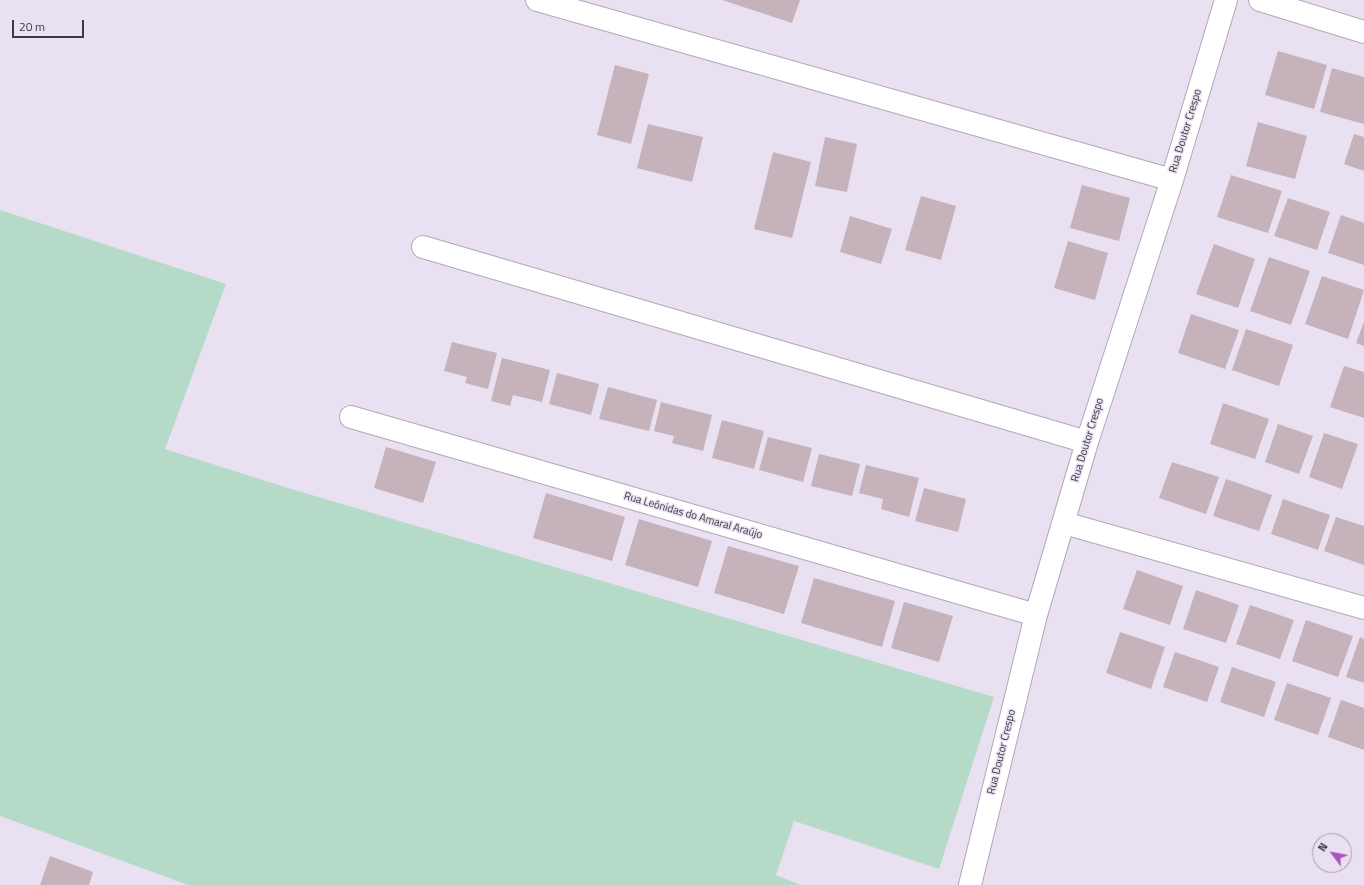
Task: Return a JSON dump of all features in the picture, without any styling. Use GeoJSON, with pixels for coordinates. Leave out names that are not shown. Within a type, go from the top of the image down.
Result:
{"type":"FeatureCollection","features":[{"type":"Feature","properties":{"kind":"street"},"geometry":{"type":"LineString","coordinates":[[537,0],[1172,180]]}},
{"type":"Feature","properties":{"kind":"street","name":"Rua Doutor Crespo"},"geometry":{"type":"LineString","coordinates":[[970,885],[1036,615],[1087,442],[1172,180],[1226,0]]}},
{"type":"Feature","properties":{"kind":"street"},"geometry":{"type":"LineString","coordinates":[[1260,0],[1364,32]]}},
{"type":"Feature","properties":{"kind":"street"},"geometry":{"type":"LineString","coordinates":[[423,247],[1042,427],[1087,442]]}},
{"type":"Feature","properties":{"kind":"street","name":"Rua Leônidas do Amaral Araújo"},"geometry":{"type":"LineString","coordinates":[[350,417],[1036,615]]}},
{"type":"Feature","properties":{"kind":"street"},"geometry":{"type":"LineString","coordinates":[[1064,523],[1364,608]]}},
{"type":"Feature","properties":{"kind":"green space"},"geometry":{"type":"Polygon","coordinates":[[[0,210],[226,284],[165,449],[288,488],[994,697],[939,869],[794,821],[776,875],[800,885],[188,885],[0,816],[0,210]]]}},
{"type":"Feature","properties":{"kind":"building"},"geometry":{"type":"Polygon","coordinates":[[[722,0],[800,0],[792,23],[722,0]]]}},
{"type":"Feature","properties":{"kind":"building"},"geometry":{"type":"Polygon","coordinates":[[[1278,51],[1327,65],[1314,109],[1265,95],[1278,51]]]}},
{"type":"Feature","properties":{"kind":"building"},"geometry":{"type":"Polygon","coordinates":[[[615,65],[649,74],[631,144],[597,135],[615,65]]]}},
{"type":"Feature","properties":{"kind":"building"},"geometry":{"type":"Polygon","coordinates":[[[1332,68],[1364,77],[1364,124],[1320,112],[1332,68]]]}},
{"type":"Feature","properties":{"kind":"building"},"geometry":{"type":"Polygon","coordinates":[[[1258,122],[1307,136],[1295,179],[1246,166],[1258,122]]]}},
{"type":"Feature","properties":{"kind":"building"},"geometry":{"type":"Polygon","coordinates":[[[648,124],[703,137],[692,182],[637,168],[648,124]]]}},
{"type":"Feature","properties":{"kind":"building"},"geometry":{"type":"Polygon","coordinates":[[[1354,134],[1364,137],[1364,171],[1344,164],[1354,134]]]}},
{"type":"Feature","properties":{"kind":"building"},"geometry":{"type":"Polygon","coordinates":[[[825,137],[857,144],[847,192],[815,186],[825,137]]]}},
{"type":"Feature","properties":{"kind":"building"},"geometry":{"type":"Polygon","coordinates":[[[773,152],[811,162],[792,238],[754,229],[773,152]]]}},
{"type":"Feature","properties":{"kind":"building"},"geometry":{"type":"Polygon","coordinates":[[[1231,175],[1282,191],[1268,233],[1217,217],[1231,175]]]}},
{"type":"Feature","properties":{"kind":"building"},"geometry":{"type":"Polygon","coordinates":[[[1082,185],[1130,198],[1119,241],[1070,228],[1082,185]]]}},
{"type":"Feature","properties":{"kind":"building"},"geometry":{"type":"Polygon","coordinates":[[[921,196],[956,206],[941,260],[905,250],[921,196]]]}},
{"type":"Feature","properties":{"kind":"building"},"geometry":{"type":"Polygon","coordinates":[[[1288,198],[1330,212],[1317,250],[1274,236],[1288,198]]]}},
{"type":"Feature","properties":{"kind":"building"},"geometry":{"type":"Polygon","coordinates":[[[1341,215],[1364,223],[1364,265],[1328,253],[1341,215]]]}},
{"type":"Feature","properties":{"kind":"building"},"geometry":{"type":"Polygon","coordinates":[[[850,216],[892,229],[881,264],[840,252],[850,216]]]}},
{"type":"Feature","properties":{"kind":"building"},"geometry":{"type":"Polygon","coordinates":[[[1068,241],[1108,253],[1095,300],[1054,288],[1068,241]]]}},
{"type":"Feature","properties":{"kind":"building"},"geometry":{"type":"Polygon","coordinates":[[[1214,244],[1255,259],[1238,308],[1196,294],[1214,244]]]}},
{"type":"Feature","properties":{"kind":"building"},"geometry":{"type":"Polygon","coordinates":[[[1269,257],[1310,271],[1291,325],[1250,311],[1269,257]]]}},
{"type":"Feature","properties":{"kind":"building"},"geometry":{"type":"Polygon","coordinates":[[[1322,276],[1364,290],[1348,339],[1305,324],[1322,276]]]}},
{"type":"Feature","properties":{"kind":"building"},"geometry":{"type":"Polygon","coordinates":[[[1191,314],[1239,330],[1225,369],[1178,353],[1191,314]]]}},
{"type":"Feature","properties":{"kind":"building"},"geometry":{"type":"Polygon","coordinates":[[[1364,322],[1364,346],[1356,343],[1364,322]]]}},
{"type":"Feature","properties":{"kind":"building"},"geometry":{"type":"Polygon","coordinates":[[[1246,329],[1293,345],[1279,386],[1232,370],[1246,329]]]}},
{"type":"Feature","properties":{"kind":"building"},"geometry":{"type":"Polygon","coordinates":[[[452,342],[497,353],[488,389],[465,383],[467,377],[444,371],[452,342]]]}},
{"type":"Feature","properties":{"kind":"building"},"geometry":{"type":"Polygon","coordinates":[[[502,358],[550,370],[542,402],[513,395],[510,406],[491,401],[502,358]]]}},
{"type":"Feature","properties":{"kind":"building"},"geometry":{"type":"Polygon","coordinates":[[[1344,366],[1364,372],[1364,418],[1330,407],[1344,366]]]}},
{"type":"Feature","properties":{"kind":"building"},"geometry":{"type":"Polygon","coordinates":[[[557,373],[599,384],[591,415],[549,404],[557,373]]]}},
{"type":"Feature","properties":{"kind":"building"},"geometry":{"type":"Polygon","coordinates":[[[608,387],[657,400],[649,431],[599,419],[608,387]]]}},
{"type":"Feature","properties":{"kind":"building"},"geometry":{"type":"Polygon","coordinates":[[[661,402],[712,415],[703,451],[672,443],[674,436],[654,431],[661,402]]]}},
{"type":"Feature","properties":{"kind":"building"},"geometry":{"type":"Polygon","coordinates":[[[1223,403],[1269,419],[1255,459],[1210,444],[1223,403]]]}},
{"type":"Feature","properties":{"kind":"building"},"geometry":{"type":"Polygon","coordinates":[[[722,420],[764,431],[754,469],[712,458],[722,420]]]}},
{"type":"Feature","properties":{"kind":"building"},"geometry":{"type":"Polygon","coordinates":[[[1278,424],[1313,436],[1299,474],[1265,462],[1278,424]]]}},
{"type":"Feature","properties":{"kind":"building"},"geometry":{"type":"Polygon","coordinates":[[[1324,433],[1358,444],[1342,489],[1309,477],[1324,433]]]}},
{"type":"Feature","properties":{"kind":"building"},"geometry":{"type":"Polygon","coordinates":[[[768,437],[812,448],[803,482],[759,470],[768,437]]]}},
{"type":"Feature","properties":{"kind":"building"},"geometry":{"type":"Polygon","coordinates":[[[386,447],[436,462],[423,503],[374,488],[386,447]]]}},
{"type":"Feature","properties":{"kind":"building"},"geometry":{"type":"Polygon","coordinates":[[[819,454],[860,464],[852,496],[811,486],[819,454]]]}},
{"type":"Feature","properties":{"kind":"building"},"geometry":{"type":"Polygon","coordinates":[[[1172,462],[1219,477],[1206,514],[1159,498],[1172,462]]]}},
{"type":"Feature","properties":{"kind":"building"},"geometry":{"type":"Polygon","coordinates":[[[866,465],[919,478],[909,517],[881,509],[883,499],[859,493],[866,465]]]}},
{"type":"Feature","properties":{"kind":"building"},"geometry":{"type":"Polygon","coordinates":[[[1226,479],[1272,495],[1259,531],[1213,516],[1226,479]]]}},
{"type":"Feature","properties":{"kind":"building"},"geometry":{"type":"Polygon","coordinates":[[[924,488],[966,499],[958,532],[915,521],[924,488]]]}},
{"type":"Feature","properties":{"kind":"building"},"geometry":{"type":"Polygon","coordinates":[[[546,493],[625,517],[612,561],[533,538],[546,493]]]}},
{"type":"Feature","properties":{"kind":"building"},"geometry":{"type":"Polygon","coordinates":[[[1283,499],[1330,515],[1318,550],[1271,534],[1283,499]]]}},
{"type":"Feature","properties":{"kind":"building"},"geometry":{"type":"Polygon","coordinates":[[[1336,517],[1364,526],[1364,565],[1324,551],[1336,517]]]}},
{"type":"Feature","properties":{"kind":"building"},"geometry":{"type":"Polygon","coordinates":[[[639,519],[712,541],[698,587],[625,565],[639,519]]]}},
{"type":"Feature","properties":{"kind":"building"},"geometry":{"type":"Polygon","coordinates":[[[728,546],[799,566],[784,614],[714,593],[728,546]]]}},
{"type":"Feature","properties":{"kind":"building"},"geometry":{"type":"Polygon","coordinates":[[[1137,570],[1183,586],[1170,625],[1123,609],[1137,570]]]}},
{"type":"Feature","properties":{"kind":"building"},"geometry":{"type":"Polygon","coordinates":[[[814,578],[895,601],[882,647],[801,623],[814,578]]]}},
{"type":"Feature","properties":{"kind":"building"},"geometry":{"type":"Polygon","coordinates":[[[1196,590],[1239,605],[1226,643],[1183,629],[1196,590]]]}},
{"type":"Feature","properties":{"kind":"building"},"geometry":{"type":"Polygon","coordinates":[[[904,602],[953,616],[939,662],[891,648],[904,602]]]}},
{"type":"Feature","properties":{"kind":"building"},"geometry":{"type":"Polygon","coordinates":[[[1250,605],[1294,620],[1280,659],[1236,644],[1250,605]]]}},
{"type":"Feature","properties":{"kind":"building"},"geometry":{"type":"Polygon","coordinates":[[[1306,620],[1353,636],[1338,677],[1292,661],[1306,620]]]}},
{"type":"Feature","properties":{"kind":"building"},"geometry":{"type":"Polygon","coordinates":[[[1120,632],[1165,647],[1151,689],[1106,673],[1120,632]]]}},
{"type":"Feature","properties":{"kind":"building"},"geometry":{"type":"Polygon","coordinates":[[[1360,637],[1364,639],[1364,683],[1346,677],[1360,637]]]}},
{"type":"Feature","properties":{"kind":"building"},"geometry":{"type":"Polygon","coordinates":[[[1175,652],[1219,667],[1207,702],[1163,687],[1175,652]]]}},
{"type":"Feature","properties":{"kind":"building"},"geometry":{"type":"Polygon","coordinates":[[[1232,667],[1276,682],[1264,717],[1220,702],[1232,667]]]}},
{"type":"Feature","properties":{"kind":"building"},"geometry":{"type":"Polygon","coordinates":[[[1287,683],[1331,698],[1318,735],[1274,720],[1287,683]]]}},
{"type":"Feature","properties":{"kind":"building"},"geometry":{"type":"Polygon","coordinates":[[[1341,700],[1364,708],[1364,750],[1328,737],[1341,700]]]}},
{"type":"Feature","properties":{"kind":"building"},"geometry":{"type":"Polygon","coordinates":[[[50,856],[93,872],[89,885],[40,885],[50,856]]]}}]}
